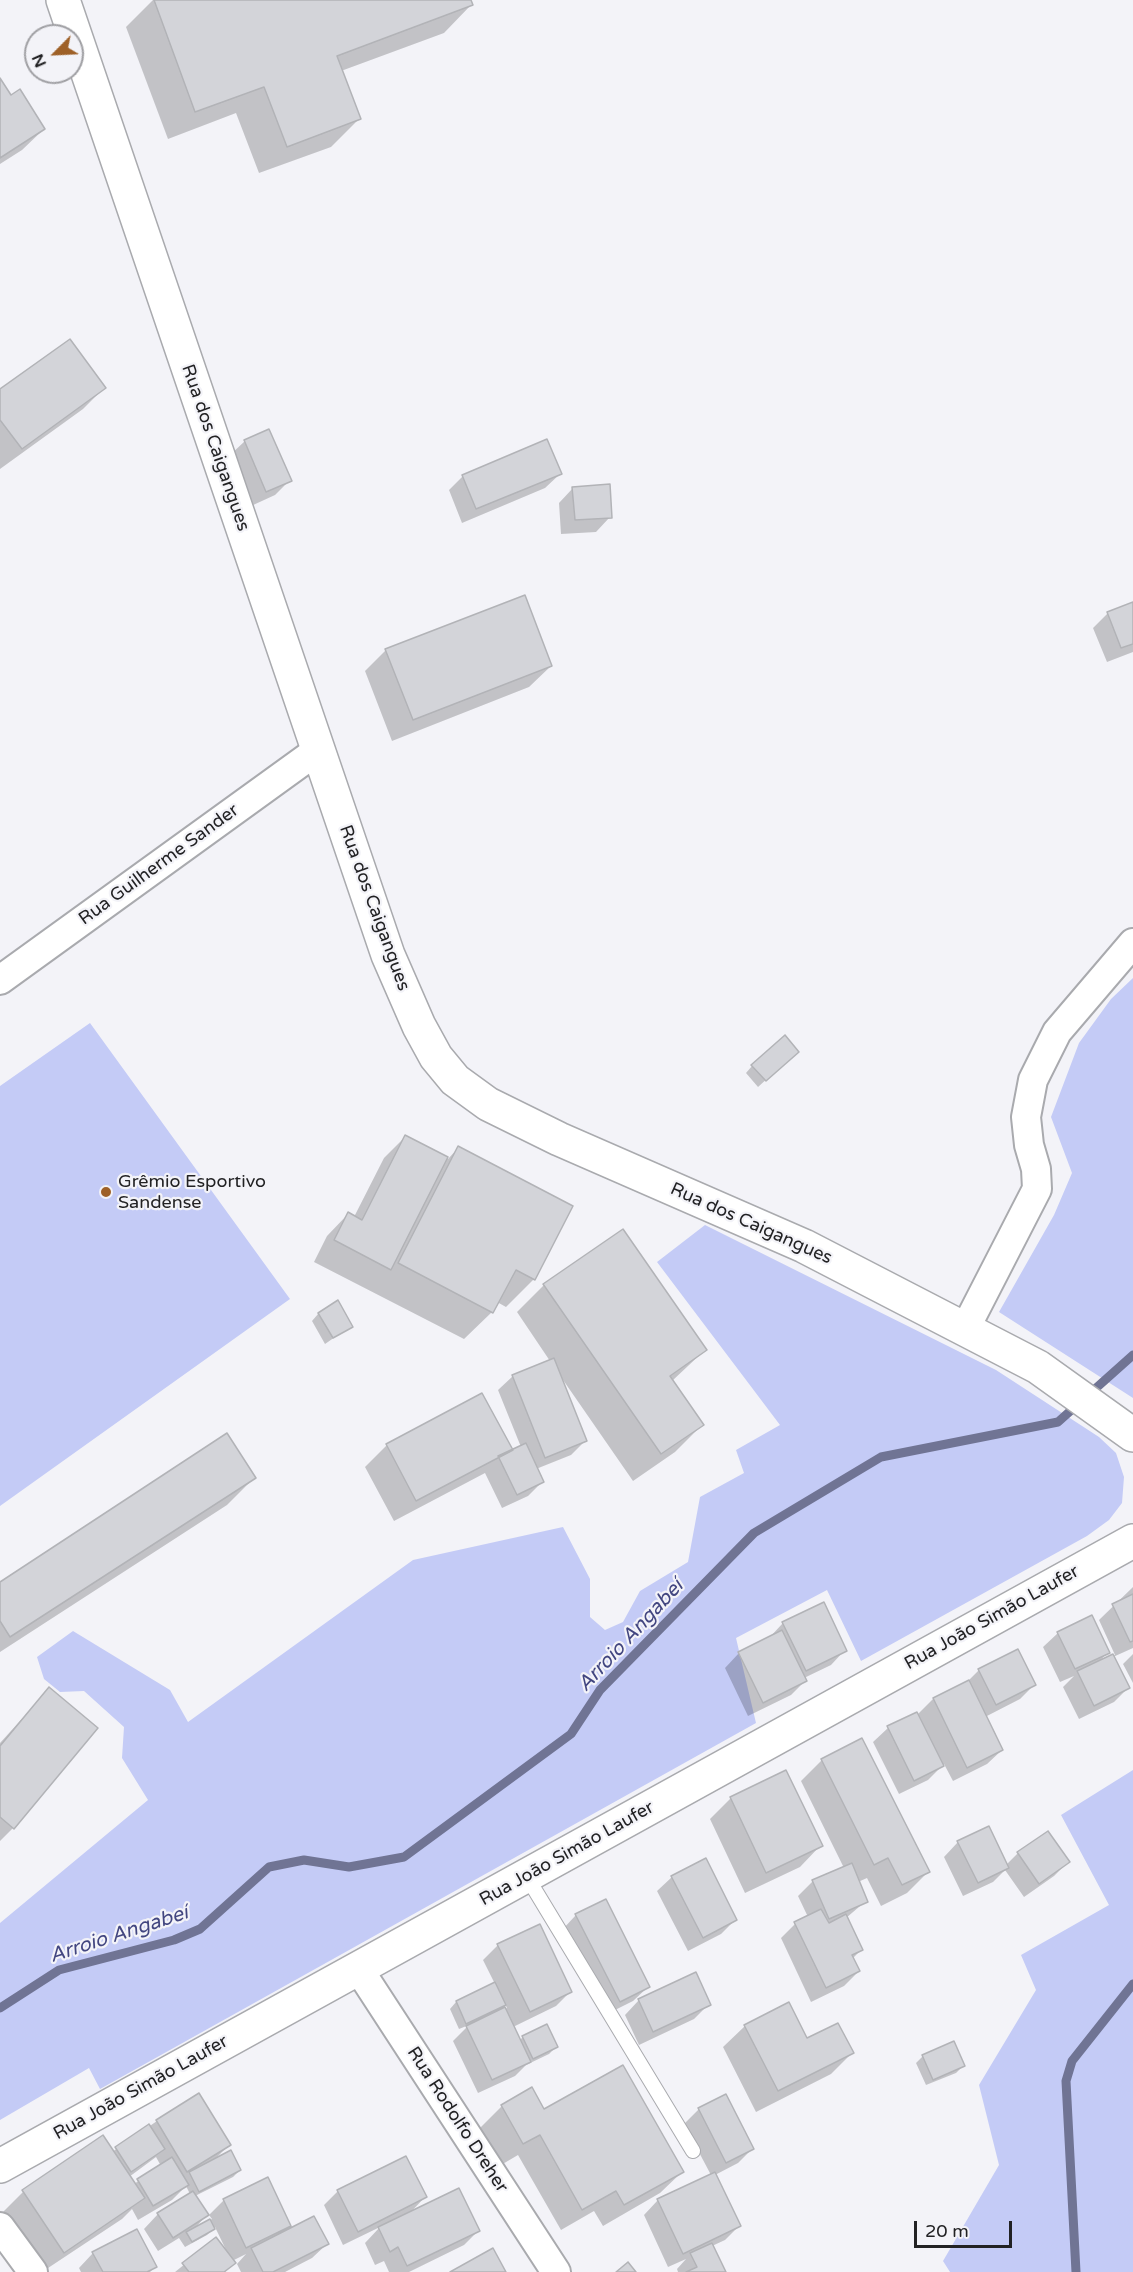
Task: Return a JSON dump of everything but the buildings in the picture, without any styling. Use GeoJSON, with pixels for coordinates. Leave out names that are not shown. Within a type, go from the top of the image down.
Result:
{"type":"FeatureCollection","features":[{"type":"Feature","properties":{"kind":"street","name":"Rua dos Caigangues"},"geometry":{"type":"LineString","coordinates":[[63,0],[388,955],[419,1026],[436,1057],[455,1080],[488,1104],[559,1139],[804,1246],[1038,1367],[1128,1431]]}},
{"type":"Feature","properties":{"kind":"street","name":"Rua Guilherme Sander"},"geometry":{"type":"LineString","coordinates":[[0,980],[318,750]]}},
{"type":"Feature","properties":{"kind":"street"},"geometry":{"type":"LineString","coordinates":[[965,1329],[1037,1189],[1036,1170],[1029,1144],[1026,1117],[1033,1080],[1057,1032],[1133,943]]}},
{"type":"Feature","properties":{"kind":"street","name":"Rua João Simão Laufer"},"geometry":{"type":"LineString","coordinates":[[0,2166],[527,1877],[1133,1540]]}},
{"type":"Feature","properties":{"kind":"street","name":"Rua Rodolfo Dreher"},"geometry":{"type":"LineString","coordinates":[[358,1968],[556,2272]]}},
{"type":"Feature","properties":{"kind":"street"},"geometry":{"type":"LineString","coordinates":[[0,2227],[33,2272]]}},
{"type":"Feature","properties":{"kind":"lane"},"geometry":{"type":"LineString","coordinates":[[527,1877],[693,2151]]}},
{"type":"Feature","properties":{"kind":"shaded area"},"geometry":{"type":"Polygon","coordinates":[[[1133,978],[1133,1398],[999,1312],[1054,1215],[1072,1173],[1051,1117],[1079,1043],[1111,999],[1133,978]]]}},
{"type":"Feature","properties":{"kind":"shaded area","name":"Grêmio Esportivo Sandense"},"geometry":{"type":"Polygon","coordinates":[[[90,1023],[290,1299],[0,1506],[0,1086],[90,1023]]]}},
{"type":"Feature","properties":{"kind":"shaded area"},"geometry":{"type":"Polygon","coordinates":[[[705,1225],[996,1370],[1099,1437],[1116,1453],[1124,1477],[1122,1503],[1109,1520],[1087,1536],[861,1661],[827,1590],[736,1638],[756,1723],[100,2089],[89,2068],[0,2120],[0,1923],[148,1800],[122,1758],[124,1727],[84,1691],[60,1692],[44,1679],[37,1657],[73,1631],[170,1690],[188,1722],[413,1560],[563,1527],[590,1579],[590,1617],[605,1630],[623,1622],[640,1591],[688,1562],[700,1497],[744,1473],[736,1450],[780,1425],[657,1262],[705,1225]]]}},
{"type":"Feature","properties":{"kind":"shaded area"},"geometry":{"type":"Polygon","coordinates":[[[1133,1770],[1133,2272],[950,2272],[943,2261],[999,2165],[979,2085],[1036,1990],[1021,1955],[1109,1905],[1061,1815],[1133,1770]]]}},
{"type":"Feature","properties":{"kind":"waterway","name":"Arroio Angabeí"},"geometry":{"type":"LineString","coordinates":[[0,2008],[59,1970],[174,1940],[200,1929],[269,1867],[304,1860],[349,1867],[404,1857],[571,1734],[600,1690],[754,1533],[881,1457],[1058,1422],[1133,1355]]}},
{"type":"Feature","properties":{"kind":"waterway"},"geometry":{"type":"LineString","coordinates":[[1076,2272],[1066,2081],[1072,2061],[1133,1984]]}},
{"type":"Feature","properties":{"kind":"place","name":"Grêmio Esportivo Sandense"},"geometry":{"type":"Point","coordinates":[106,1192]}}]}
